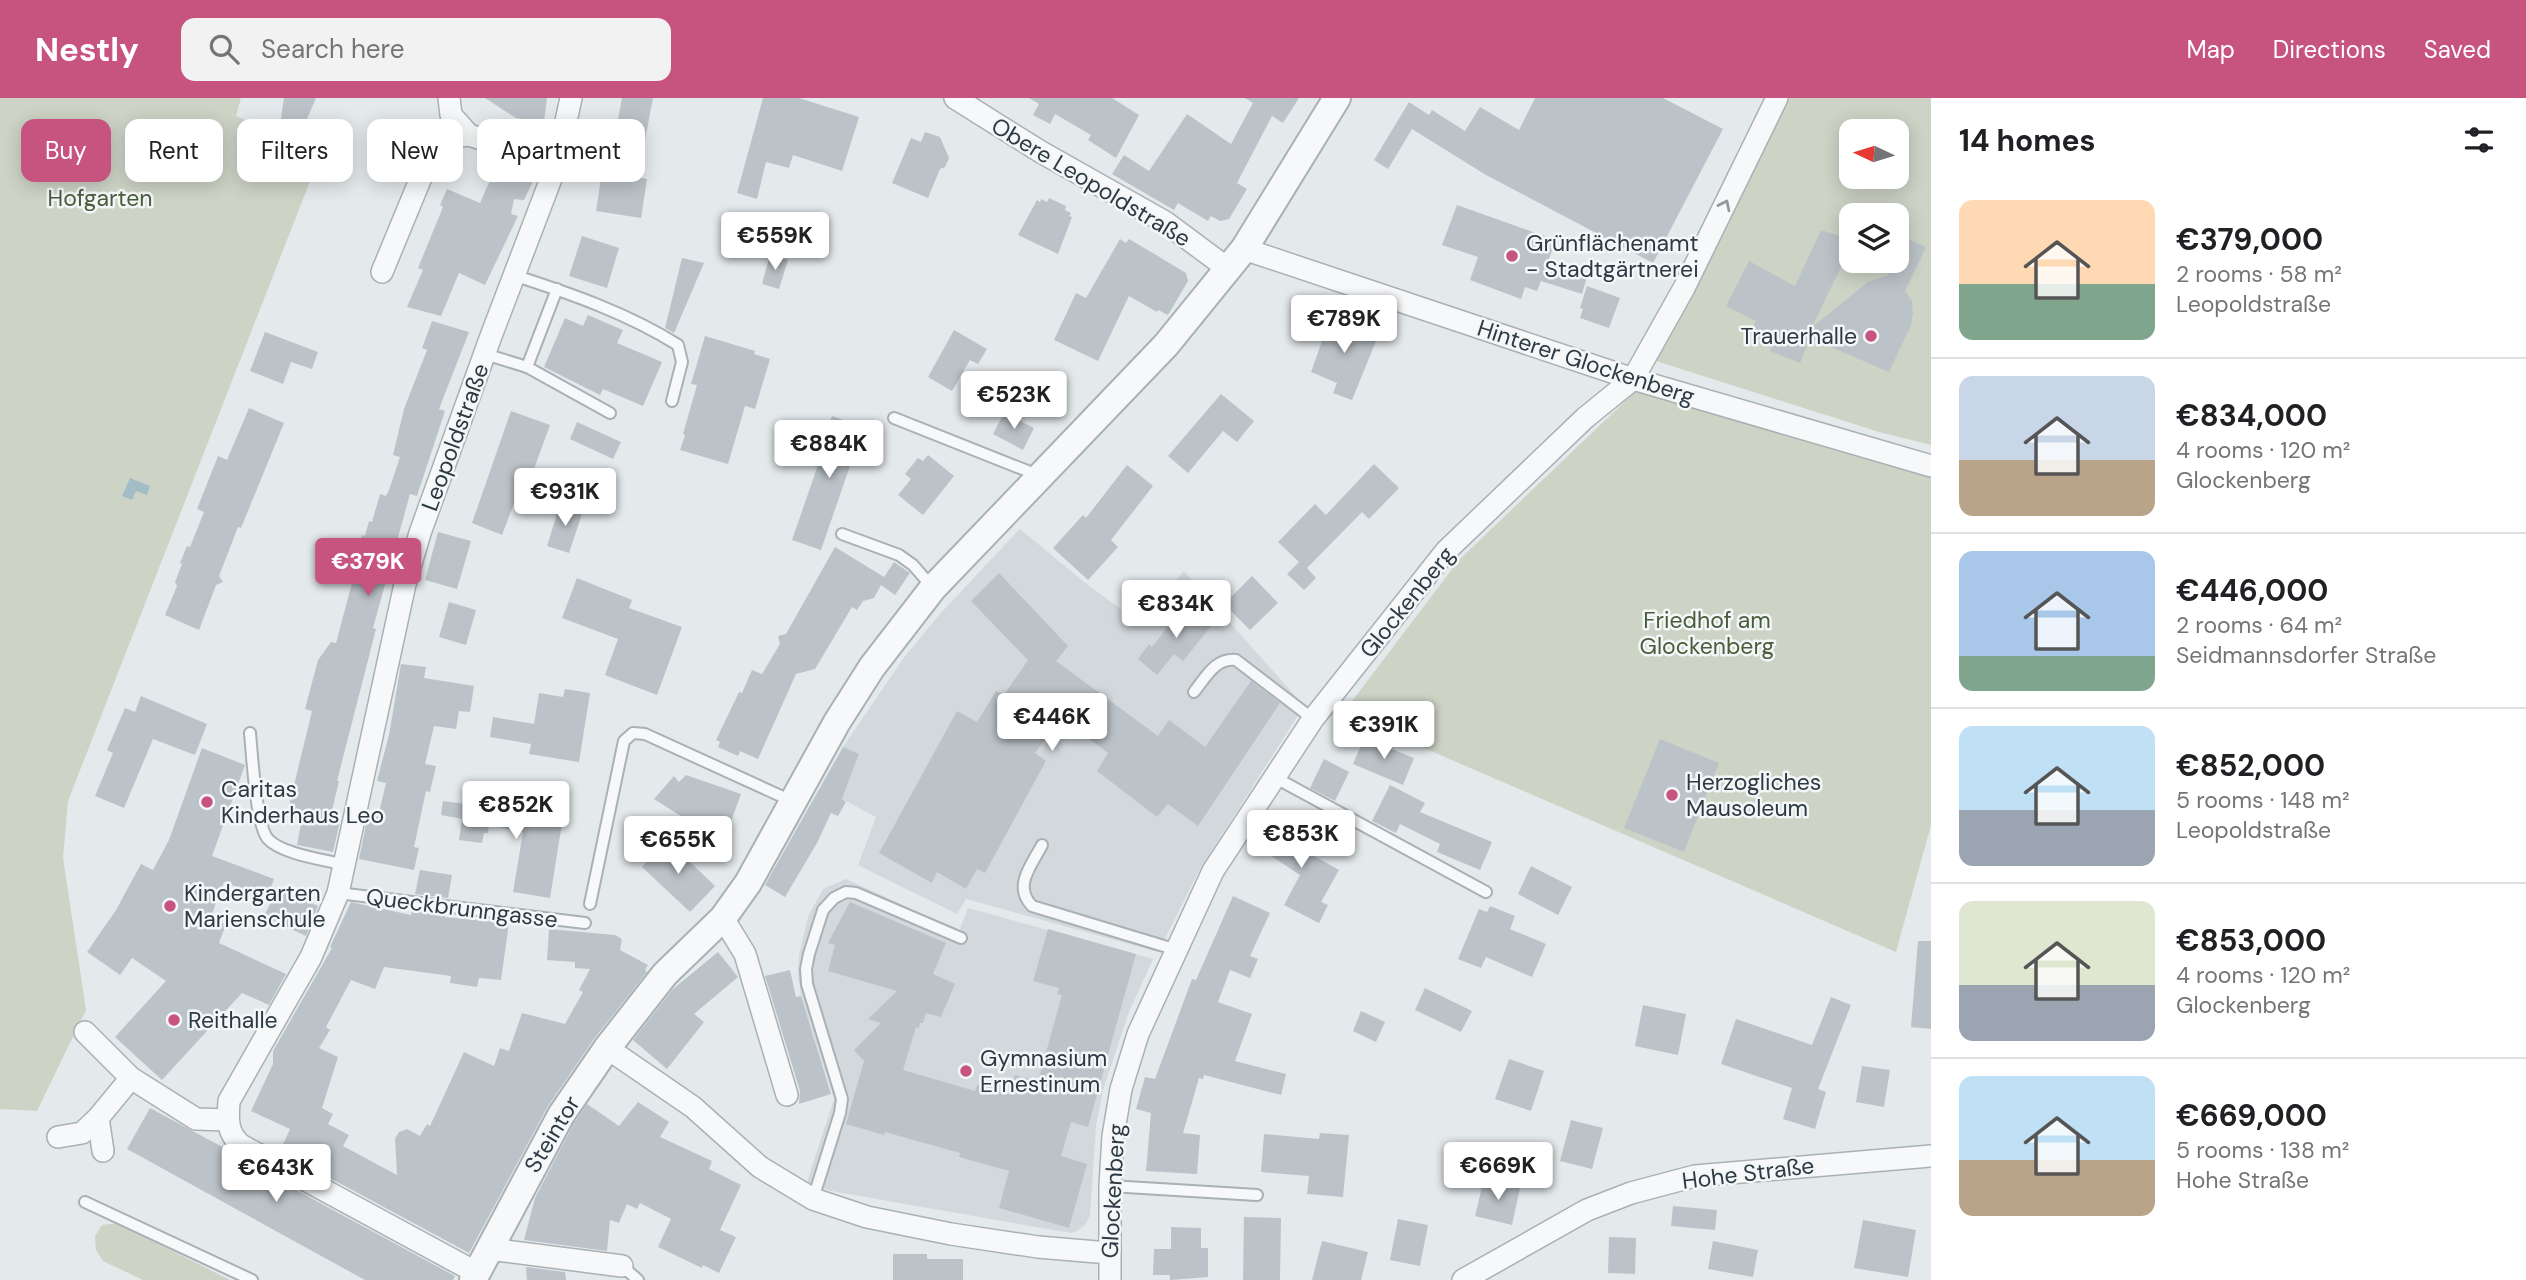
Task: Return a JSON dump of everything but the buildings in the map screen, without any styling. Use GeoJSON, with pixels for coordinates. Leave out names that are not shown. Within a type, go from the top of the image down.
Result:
{"type":"FeatureCollection","features":[{"type":"Feature","properties":{"kind":"street"},"geometry":{"type":"LineString","coordinates":[[449,98],[451,115],[469,135]]}},
{"type":"Feature","properties":{"kind":"street","name":"Leopoldstraße"},"geometry":{"type":"LineString","coordinates":[[566,119],[571,98]]}},
{"type":"Feature","properties":{"kind":"street","name":"Obere Leopoldstraße"},"geometry":{"type":"LineString","coordinates":[[955,98],[1041,152],[1235,258]]}},
{"type":"Feature","properties":{"kind":"street","name":"Steintor"},"geometry":{"type":"LineString","coordinates":[[475,1277],[561,1115],[640,1004],[665,974],[723,918],[748,883],[837,722],[872,667],[933,589],[1166,345],[1235,258],[1337,98]]}},
{"type":"Feature","properties":{"kind":"street","name":"Glockenberg"},"geometry":{"type":"LineString","coordinates":[[1110,1280],[1110,1186],[1113,1136],[1121,1089],[1138,1034],[1213,871],[1313,719],[1446,551],[1585,418],[1633,379],[1684,288],[1777,98]]}},
{"type":"Feature","properties":{"kind":"street"},"geometry":{"type":"LineString","coordinates":[[382,272],[432,151],[447,138],[469,135],[477,138]]}},
{"type":"Feature","properties":{"kind":"street","name":"Leopoldstraße"},"geometry":{"type":"LineString","coordinates":[[228,1120],[229,1101],[311,957],[338,893],[405,584],[420,533],[550,182]]}},
{"type":"Feature","properties":{"kind":"street","name":"Hinterer Glockenberg"},"geometry":{"type":"LineString","coordinates":[[1235,258],[1931,466]]}},
{"type":"Feature","properties":{"kind":"street"},"geometry":{"type":"LineString","coordinates":[[723,918],[745,954],[787,1095]]}},
{"type":"Feature","properties":{"kind":"street"},"geometry":{"type":"LineString","coordinates":[[85,1032],[131,1078],[196,1119],[228,1120],[230,1133],[241,1144],[475,1277]]}},
{"type":"Feature","properties":{"kind":"street"},"geometry":{"type":"LineString","coordinates":[[607,1048],[693,1107],[760,1167],[813,1199],[867,1217],[951,1234],[1038,1247],[1109,1253]]}},
{"type":"Feature","properties":{"kind":"street"},"geometry":{"type":"LineString","coordinates":[[58,1137],[82,1133],[131,1078]]}},
{"type":"Feature","properties":{"kind":"street"},"geometry":{"type":"LineString","coordinates":[[98,1118],[103,1151]]}},
{"type":"Feature","properties":{"kind":"street","name":"Hohe Straße"},"geometry":{"type":"LineString","coordinates":[[1462,1280],[1587,1210],[1631,1193],[1695,1176],[1931,1156]]}},
{"type":"Feature","properties":{"kind":"street"},"geometry":{"type":"LineString","coordinates":[[489,1249],[622,1266]]}},
{"type":"Feature","properties":{"kind":"lane"},"geometry":{"type":"LineString","coordinates":[[513,275],[557,289],[652,329],[678,345],[682,362],[672,401]]}},
{"type":"Feature","properties":{"kind":"lane"},"geometry":{"type":"LineString","coordinates":[[527,367],[557,289]]}},
{"type":"Feature","properties":{"kind":"lane"},"geometry":{"type":"LineString","coordinates":[[485,354],[527,367],[610,413]]}},
{"type":"Feature","properties":{"kind":"lane"},"geometry":{"type":"LineString","coordinates":[[894,418],[1040,476]]}},
{"type":"Feature","properties":{"kind":"lane"},"geometry":{"type":"LineString","coordinates":[[842,534],[899,555],[913,565],[933,589]]}},
{"type":"Feature","properties":{"kind":"lane"},"geometry":{"type":"LineString","coordinates":[[1194,692],[1218,663],[1226,659],[1236,660],[1313,719]]}},
{"type":"Feature","properties":{"kind":"lane"},"geometry":{"type":"LineString","coordinates":[[250,733],[261,823],[268,839],[285,850],[345,865]]}},
{"type":"Feature","properties":{"kind":"lane","name":"Queckbrunngasse"},"geometry":{"type":"LineString","coordinates":[[590,904],[624,741],[633,733],[645,734],[793,802]]}},
{"type":"Feature","properties":{"kind":"lane"},"geometry":{"type":"LineString","coordinates":[[1274,777],[1486,892]]}},
{"type":"Feature","properties":{"kind":"lane"},"geometry":{"type":"LineString","coordinates":[[1042,845],[1024,880],[1023,890],[1032,906],[1177,950]]}},
{"type":"Feature","properties":{"kind":"lane"},"geometry":{"type":"LineString","coordinates":[[813,1199],[842,1099],[807,984],[809,954],[824,911],[834,898],[846,892],[856,893],[961,938]]}},
{"type":"Feature","properties":{"kind":"lane","name":"Queckbrunngasse"},"geometry":{"type":"LineString","coordinates":[[338,893],[585,923]]}},
{"type":"Feature","properties":{"kind":"lane"},"geometry":{"type":"LineString","coordinates":[[1110,1186],[1256,1195]]}},
{"type":"Feature","properties":{"kind":"lane"},"geometry":{"type":"LineString","coordinates":[[85,1202],[252,1280]]}},
{"type":"Feature","properties":{"kind":"lane"},"geometry":{"type":"LineString","coordinates":[[622,1266],[638,1280]]}},
{"type":"Feature","properties":{"kind":"shaded area"},"geometry":{"type":"Polygon","coordinates":[[[1020,529],[1138,622],[1184,571],[1304,706],[1200,869],[1158,952],[966,899],[957,914],[858,865],[876,817],[842,799],[859,755],[843,747],[903,659],[939,615],[1020,529]]]}},
{"type":"Feature","properties":{"kind":"shaded area","name":"Gymnasium Ernestinum"},"geometry":{"type":"Polygon","coordinates":[[[846,879],[959,931],[968,908],[1153,959],[1129,1012],[1103,1090],[1096,1126],[1090,1216],[1085,1225],[1077,1231],[1071,1233],[831,1191],[807,1182],[834,1099],[801,996],[799,955],[808,917],[823,889],[846,879]]]}},
{"type":"Feature","properties":{"kind":"green space","name":"Hofgarten"},"geometry":{"type":"Polygon","coordinates":[[[0,98],[241,98],[236,116],[243,119],[237,119],[237,182],[310,182],[68,801],[63,858],[86,1010],[37,1111],[0,1109],[0,98]]]}},
{"type":"Feature","properties":{"kind":"green space"},"geometry":{"type":"Polygon","coordinates":[[[1790,98],[1931,98],[1931,445],[1879,432],[1656,361],[1790,98]]]}},
{"type":"Feature","properties":{"kind":"green space","name":"Friedhof am Glockenberg"},"geometry":{"type":"Polygon","coordinates":[[[1640,387],[1931,474],[1931,825],[1896,952],[1343,713],[1459,560],[1640,387]]]}},
{"type":"Feature","properties":{"kind":"green space"},"geometry":{"type":"Polygon","coordinates":[[[117,1223],[230,1280],[143,1280],[103,1261],[96,1250],[95,1236],[102,1225],[117,1223]]]}},
{"type":"Feature","properties":{"kind":"water"},"geometry":{"type":"Polygon","coordinates":[[[130,478],[150,486],[147,495],[136,491],[132,500],[122,496],[130,478]]]}},
{"type":"Feature","properties":{"kind":"place","name":"Grünflächenamt - Stadtgärtnerei"},"geometry":{"type":"Point","coordinates":[1512,256]}},
{"type":"Feature","properties":{"kind":"place","name":"Trauerhalle"},"geometry":{"type":"Point","coordinates":[1871,336]}},
{"type":"Feature","properties":{"kind":"place","name":"Herzogliches Mausoleum"},"geometry":{"type":"Point","coordinates":[1672,795]}},
{"type":"Feature","properties":{"kind":"place","name":"Caritas Kinderhaus Leo"},"geometry":{"type":"Point","coordinates":[207,802]}},
{"type":"Feature","properties":{"kind":"place","name":"Kindergarten Marienschule"},"geometry":{"type":"Point","coordinates":[170,906]}},
{"type":"Feature","properties":{"kind":"place","name":"Reithalle"},"geometry":{"type":"Point","coordinates":[174,1020]}},
{"type":"Feature","properties":{"kind":"place","name":"Gymnasium Ernestinum"},"geometry":{"type":"Point","coordinates":[966,1071]}}]}
